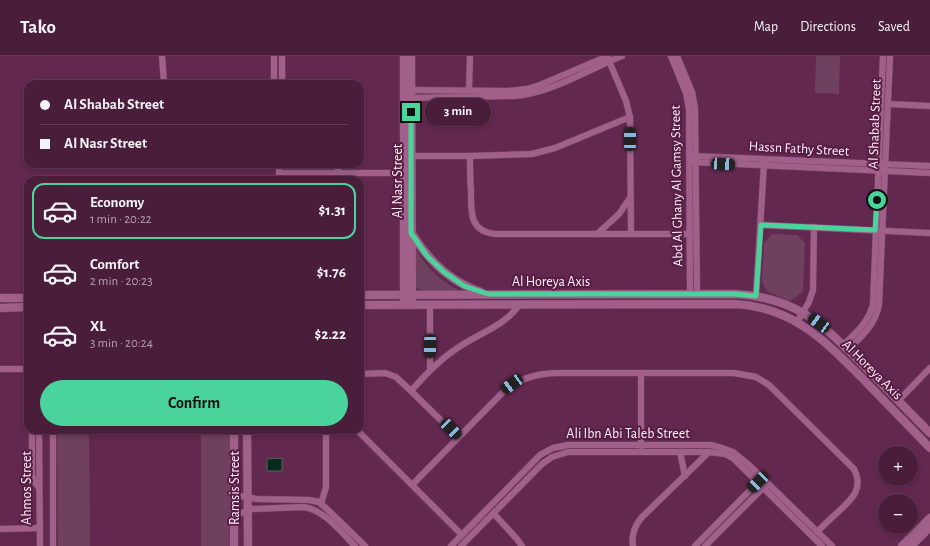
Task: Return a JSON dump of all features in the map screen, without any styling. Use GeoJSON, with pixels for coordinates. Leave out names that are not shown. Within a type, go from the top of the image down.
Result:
{"type":"FeatureCollection","features":[{"type":"Feature","properties":{"kind":"main road","name":"Al Nasr Street"},"geometry":{"type":"LineString","coordinates":[[404,56],[408,94]]}},
{"type":"Feature","properties":{"kind":"main road","name":"Al Nasr Street"},"geometry":{"type":"LineString","coordinates":[[408,305],[407,156],[408,94],[411,56]]}},
{"type":"Feature","properties":{"kind":"main road"},"geometry":{"type":"LineString","coordinates":[[407,233],[427,256],[444,272],[464,286],[488,294]]}},
{"type":"Feature","properties":{"kind":"main road","name":"Al Horeya Axis"},"geometry":{"type":"LineString","coordinates":[[364,296],[488,294],[693,295],[756,296],[781,302],[803,313],[825,328],[930,433]]}},
{"type":"Feature","properties":{"kind":"main road"},"geometry":{"type":"LineString","coordinates":[[0,298],[24,298]]}},
{"type":"Feature","properties":{"kind":"main road","name":"Al Horeya Axis"},"geometry":{"type":"LineString","coordinates":[[364,305],[742,305],[772,310],[797,322],[819,337],[930,448]]}},
{"type":"Feature","properties":{"kind":"main road"},"geometry":{"type":"LineString","coordinates":[[0,308],[24,307]]}},
{"type":"Feature","properties":{"kind":"main road","name":"Ramsis Street"},"geometry":{"type":"LineString","coordinates":[[234,434],[234,546]]}},
{"type":"Feature","properties":{"kind":"main road","name":"Ramsis Street"},"geometry":{"type":"LineString","coordinates":[[247,434],[248,546]]}},
{"type":"Feature","properties":{"kind":"main road"},"geometry":{"type":"LineString","coordinates":[[902,546],[930,518]]}},
{"type":"Feature","properties":{"kind":"main road"},"geometry":{"type":"LineString","coordinates":[[911,546],[930,527]]}},
{"type":"Feature","properties":{"kind":"street"},"geometry":{"type":"LineString","coordinates":[[162,56],[164,80]]}},
{"type":"Feature","properties":{"kind":"street"},"geometry":{"type":"LineString","coordinates":[[274,56],[274,80]]}},
{"type":"Feature","properties":{"kind":"street"},"geometry":{"type":"LineString","coordinates":[[282,56],[282,80]]}},
{"type":"Feature","properties":{"kind":"street"},"geometry":{"type":"LineString","coordinates":[[470,56],[470,90]]}},
{"type":"Feature","properties":{"kind":"street"},"geometry":{"type":"LineString","coordinates":[[408,94],[470,90],[514,90],[534,87],[609,59],[622,56]]}},
{"type":"Feature","properties":{"kind":"street","name":"Abd Al Ghany Al Gamsy Street"},"geometry":{"type":"LineString","coordinates":[[671,56],[689,104],[693,159],[693,295]]}},
{"type":"Feature","properties":{"kind":"street","name":"Abd Al Ghany Al Gamsy Street"},"geometry":{"type":"LineString","coordinates":[[677,56],[695,103],[690,234],[693,295]]}},
{"type":"Feature","properties":{"kind":"street","name":"Al Shabab Street"},"geometry":{"type":"LineString","coordinates":[[846,348],[870,327],[878,311],[882,230],[883,56]]}},
{"type":"Feature","properties":{"kind":"street","name":"Al Shabab Street"},"geometry":{"type":"LineString","coordinates":[[846,348],[865,323],[872,309],[875,230],[888,104],[890,56]]}},
{"type":"Feature","properties":{"kind":"street"},"geometry":{"type":"LineString","coordinates":[[408,94],[507,96],[528,94],[549,88],[609,59]]}},
{"type":"Feature","properties":{"kind":"street"},"geometry":{"type":"LineString","coordinates":[[609,59],[626,102],[630,117],[631,234]]}},
{"type":"Feature","properties":{"kind":"street"},"geometry":{"type":"LineString","coordinates":[[888,104],[930,106]]}},
{"type":"Feature","properties":{"kind":"street"},"geometry":{"type":"LineString","coordinates":[[407,156],[523,155],[539,153],[555,148],[630,117]]}},
{"type":"Feature","properties":{"kind":"street"},"geometry":{"type":"LineString","coordinates":[[470,156],[472,217],[475,223],[484,232],[496,234],[690,234]]}},
{"type":"Feature","properties":{"kind":"street","name":"Hassn Fathy Street"},"geometry":{"type":"LineString","coordinates":[[693,159],[882,168],[930,173]]}},
{"type":"Feature","properties":{"kind":"street"},"geometry":{"type":"LineString","coordinates":[[756,296],[764,162]]}},
{"type":"Feature","properties":{"kind":"street","name":"Hassn Fathy Street"},"geometry":{"type":"LineString","coordinates":[[882,168],[930,166]]}},
{"type":"Feature","properties":{"kind":"street"},"geometry":{"type":"LineString","coordinates":[[279,168],[279,173],[407,173]]}},
{"type":"Feature","properties":{"kind":"street"},"geometry":{"type":"LineString","coordinates":[[338,168],[338,173]]}},
{"type":"Feature","properties":{"kind":"street"},"geometry":{"type":"LineString","coordinates":[[597,234],[619,214],[630,198]]}},
{"type":"Feature","properties":{"kind":"street"},"geometry":{"type":"LineString","coordinates":[[761,225],[930,233]]}},
{"type":"Feature","properties":{"kind":"street"},"geometry":{"type":"LineString","coordinates":[[797,322],[803,313],[813,290],[814,228]]}},
{"type":"Feature","properties":{"kind":"street"},"geometry":{"type":"LineString","coordinates":[[411,391],[430,370],[460,347],[506,320],[520,305]]}},
{"type":"Feature","properties":{"kind":"street"},"geometry":{"type":"LineString","coordinates":[[430,306],[430,370]]}},
{"type":"Feature","properties":{"kind":"street"},"geometry":{"type":"LineString","coordinates":[[898,401],[930,368]]}},
{"type":"Feature","properties":{"kind":"street"},"geometry":{"type":"LineString","coordinates":[[0,369],[24,369]]}},
{"type":"Feature","properties":{"kind":"street"},"geometry":{"type":"LineString","coordinates":[[412,485],[505,390],[512,384],[530,376],[549,373],[734,373],[756,377],[775,389],[851,464],[857,474],[858,485],[854,496],[817,532]]}},
{"type":"Feature","properties":{"kind":"street"},"geometry":{"type":"LineString","coordinates":[[640,446],[641,373]]}},
{"type":"Feature","properties":{"kind":"street"},"geometry":{"type":"LineString","coordinates":[[364,374],[385,374],[390,375],[400,381],[458,437]]}},
{"type":"Feature","properties":{"kind":"street"},"geometry":{"type":"LineString","coordinates":[[32,434],[32,475],[39,488]]}},
{"type":"Feature","properties":{"kind":"street","name":"Ahmos Street"},"geometry":{"type":"LineString","coordinates":[[39,434],[40,546]]}},
{"type":"Feature","properties":{"kind":"street","name":"Ahmos Street"},"geometry":{"type":"LineString","coordinates":[[53,434],[53,546]]}},
{"type":"Feature","properties":{"kind":"street"},"geometry":{"type":"LineString","coordinates":[[321,504],[326,487],[326,434]]}},
{"type":"Feature","properties":{"kind":"street"},"geometry":{"type":"LineString","coordinates":[[361,434],[462,534]]}},
{"type":"Feature","properties":{"kind":"street","name":"Ali Ibn Abi Taleb Street"},"geometry":{"type":"LineString","coordinates":[[451,546],[540,455],[558,446],[716,446],[732,452],[747,463],[760,480]]}},
{"type":"Feature","properties":{"kind":"street"},"geometry":{"type":"LineString","coordinates":[[680,452],[685,476]]}},
{"type":"Feature","properties":{"kind":"street"},"geometry":{"type":"LineString","coordinates":[[632,546],[632,537],[637,524],[709,452]]}},
{"type":"Feature","properties":{"kind":"street","name":"Ali Ibn Abi Taleb Street"},"geometry":{"type":"LineString","coordinates":[[461,546],[545,461],[560,453],[720,452],[730,456],[766,485],[832,546]]}},
{"type":"Feature","properties":{"kind":"street"},"geometry":{"type":"LineString","coordinates":[[694,546],[760,480]]}},
{"type":"Feature","properties":{"kind":"street"},"geometry":{"type":"LineString","coordinates":[[709,545],[766,485]]}},
{"type":"Feature","properties":{"kind":"street","name":"Ali Ibn Abi Taleb Street"},"geometry":{"type":"LineString","coordinates":[[766,485],[822,546]]}},
{"type":"Feature","properties":{"kind":"street"},"geometry":{"type":"LineString","coordinates":[[234,495],[248,498],[312,501],[321,504],[365,546]]}},
{"type":"Feature","properties":{"kind":"street"},"geometry":{"type":"LineString","coordinates":[[234,516],[248,510],[269,508],[310,508],[323,514],[352,545]]}},
{"type":"Feature","properties":{"kind":"street"},"geometry":{"type":"LineString","coordinates":[[494,514],[522,546]]}},
{"type":"Feature","properties":{"kind":"street"},"geometry":{"type":"LineString","coordinates":[[40,519],[52,519]]}},
{"type":"Feature","properties":{"kind":"street"},"geometry":{"type":"LineString","coordinates":[[0,528],[40,528]]}},
{"type":"Feature","properties":{"kind":"street"},"geometry":{"type":"LineString","coordinates":[[40,536],[53,536]]}},
{"type":"Feature","properties":{"kind":"shaded area"},"geometry":{"type":"Polygon","coordinates":[[[816,56],[840,56],[839,94],[815,93],[816,56]]]}},
{"type":"Feature","properties":{"kind":"shaded area"},"geometry":{"type":"Polygon","coordinates":[[[772,234],[797,235],[805,243],[803,292],[790,301],[768,292],[762,281],[764,243],[772,234]]]}},
{"type":"Feature","properties":{"kind":"shaded area"},"geometry":{"type":"Polygon","coordinates":[[[414,246],[423,260],[438,277],[459,290],[433,292],[420,289],[415,286],[413,281],[414,246]]]}},
{"type":"Feature","properties":{"kind":"shaded area"},"geometry":{"type":"Polygon","coordinates":[[[57,434],[89,434],[90,546],[58,546],[57,434]]]}},
{"type":"Feature","properties":{"kind":"shaded area"},"geometry":{"type":"Polygon","coordinates":[[[201,434],[230,434],[229,546],[201,546],[201,434]]]}},
{"type":"Feature","properties":{"kind":"shaded area"},"geometry":{"type":"Polygon","coordinates":[[[282,458],[282,471],[267,471],[267,459],[282,458]]]}},
{"type":"Feature","properties":{"kind":"route"},"geometry":{"type":"LineString","coordinates":[[411,112],[411,233],[418,245],[434,264],[454,280],[476,291],[488,294],[735,294],[756,296],[761,225],[875,230],[877,200]]}}]}
